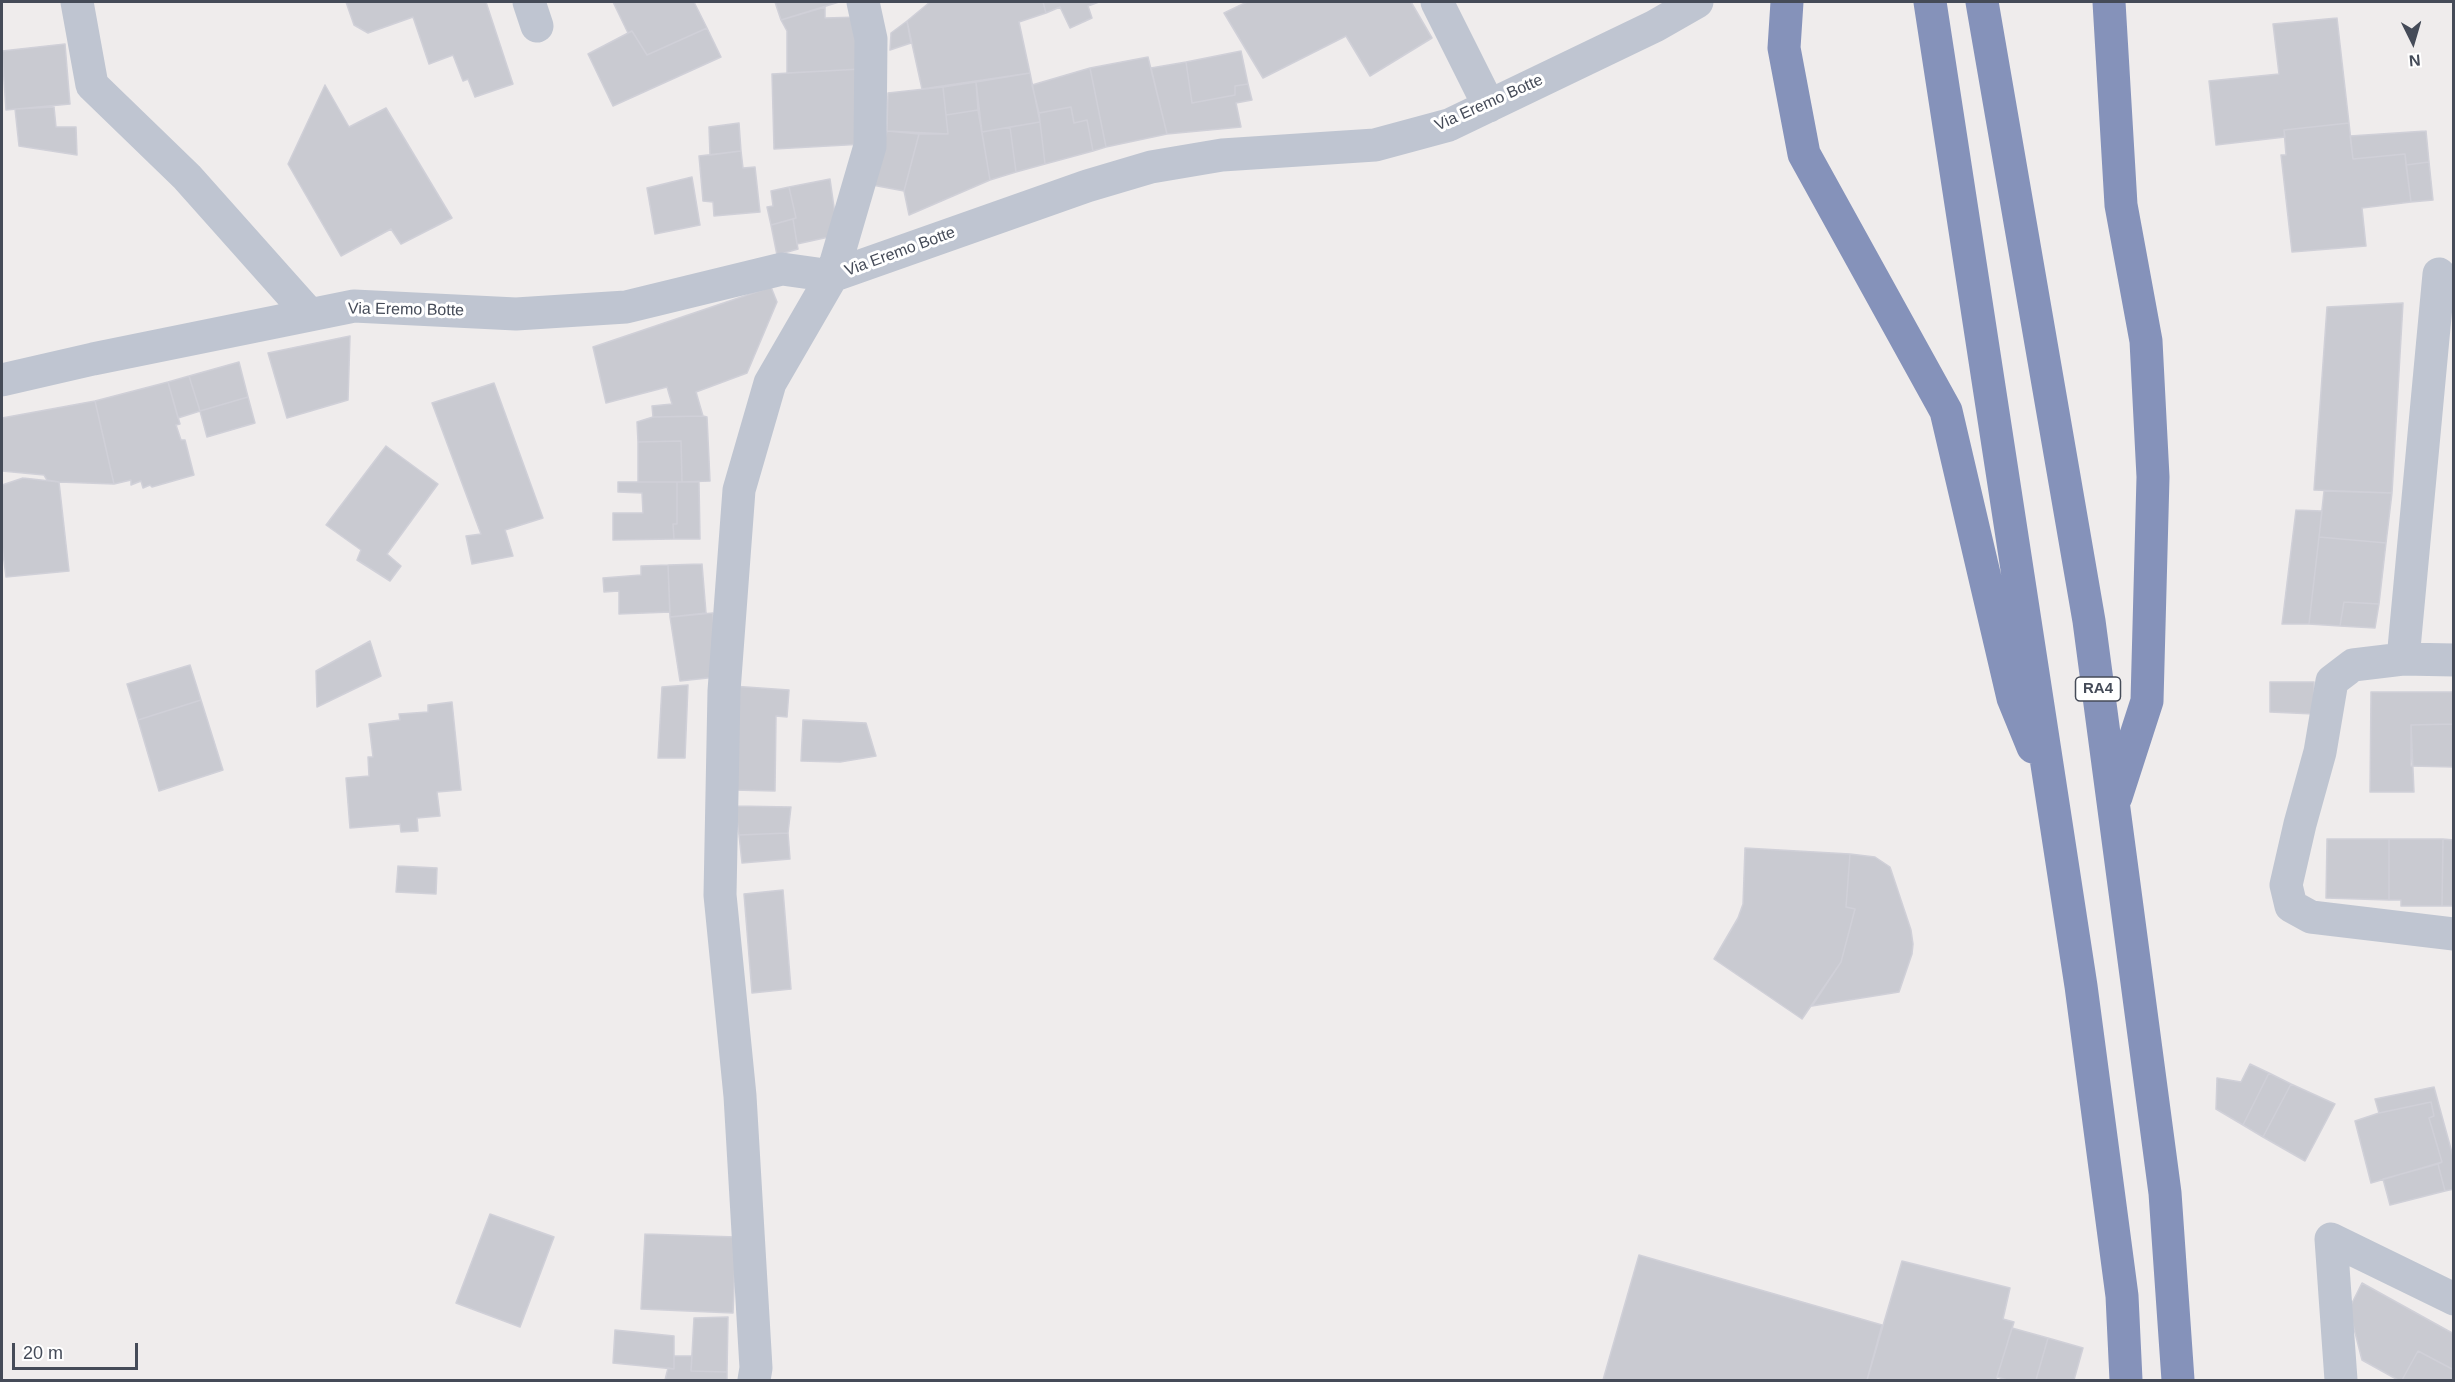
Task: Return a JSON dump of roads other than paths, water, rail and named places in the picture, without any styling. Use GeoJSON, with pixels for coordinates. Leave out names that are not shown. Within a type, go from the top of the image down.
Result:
{"type":"FeatureCollection","features":[{"type":"Feature","properties":{"kind":"highway"},"geometry":{"type":"LineString","coordinates":[[1787,2],[1784,48],[1804,154],[1946,411],[2013,698],[2053,795]]}},
{"type":"Feature","properties":{"kind":"highway"},"geometry":{"type":"LineString","coordinates":[[1930,2],[2053,795],[2122,1296],[2126,1380]]}},
{"type":"Feature","properties":{"kind":"highway","name":"RA4"},"geometry":{"type":"LineString","coordinates":[[1982,2],[2089,621],[2165,1193],[2178,1380]]}},
{"type":"Feature","properties":{"kind":"highway"},"geometry":{"type":"LineString","coordinates":[[2109,2],[2121,205],[2146,341],[2153,477],[2147,701],[2114,804]]}},
{"type":"Feature","properties":{"kind":"street"},"geometry":{"type":"LineString","coordinates":[[77,2],[92,85],[187,177],[310,315]]}},
{"type":"Feature","properties":{"kind":"street"},"geometry":{"type":"LineString","coordinates":[[754,1380],[756,1368],[740,1096],[720,895],[724,691],[739,490],[770,382],[832,276],[870,146],[871,39],[863,2]]}},
{"type":"Feature","properties":{"kind":"street"},"geometry":{"type":"LineString","coordinates":[[1437,2],[1489,106]]}},
{"type":"Feature","properties":{"kind":"street","name":"Via Eremo Botte"},"geometry":{"type":"LineString","coordinates":[[2,380],[93,359],[354,306],[516,314],[626,307],[782,269],[832,276],[1087,186],[1151,167],[1222,155],[1375,145],[1449,125],[1655,26],[1697,2]]}},
{"type":"Feature","properties":{"kind":"street"},"geometry":{"type":"LineString","coordinates":[[2403,659],[2439,274]]}},
{"type":"Feature","properties":{"kind":"street"},"geometry":{"type":"LineString","coordinates":[[2454,660],[2403,659],[2353,665],[2332,681],[2320,752],[2286,885],[2291,906],[2311,917],[2454,934]]}},
{"type":"Feature","properties":{"kind":"street"},"geometry":{"type":"LineString","coordinates":[[2341,1380],[2331,1239],[2454,1299]]}}]}
